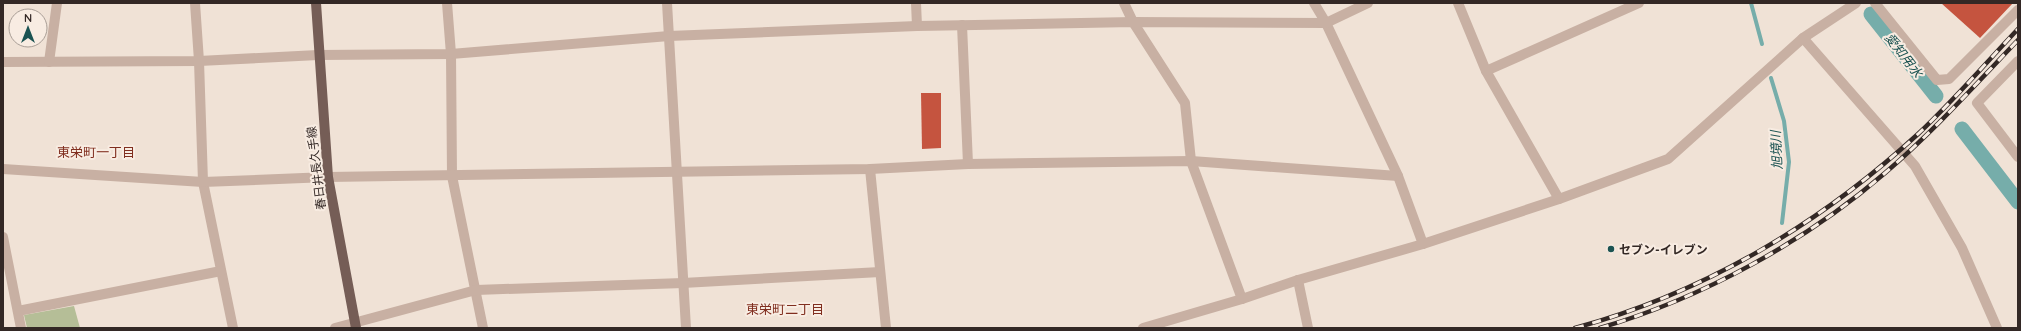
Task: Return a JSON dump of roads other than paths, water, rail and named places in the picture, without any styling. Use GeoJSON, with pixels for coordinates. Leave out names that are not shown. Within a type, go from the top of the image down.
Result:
{"type":"FeatureCollection","features":[{"type":"Feature","properties":{"kind":"main road","name":"春日井長久手線"},"geometry":{"type":"LineString","coordinates":[[316,3],[318,55],[328,178],[355,325]]}},
{"type":"Feature","properties":{"kind":"street"},"geometry":{"type":"LineString","coordinates":[[50,62],[57,3]]}},
{"type":"Feature","properties":{"kind":"street"},"geometry":{"type":"LineString","coordinates":[[195,3],[199,61],[203,182],[232,328]]}},
{"type":"Feature","properties":{"kind":"street"},"geometry":{"type":"LineString","coordinates":[[447,3],[451,54],[452,176],[483,328]]}},
{"type":"Feature","properties":{"kind":"street"},"geometry":{"type":"LineString","coordinates":[[667,3],[686,328]]}},
{"type":"Feature","properties":{"kind":"street"},"geometry":{"type":"LineString","coordinates":[[916,3],[917,26]]}},
{"type":"Feature","properties":{"kind":"street"},"geometry":{"type":"LineString","coordinates":[[1124,3],[1133,22],[1185,103],[1191,161],[1242,299]]}},
{"type":"Feature","properties":{"kind":"street"},"geometry":{"type":"LineString","coordinates":[[1314,3],[1326,23],[1398,176],[1423,244]]}},
{"type":"Feature","properties":{"kind":"street"},"geometry":{"type":"LineString","coordinates":[[3,62],[199,61],[318,55],[451,54],[669,36],[917,26],[1133,22],[1326,23],[1368,3]]}},
{"type":"Feature","properties":{"kind":"street"},"geometry":{"type":"LineString","coordinates":[[1458,3],[1486,71],[1559,199]]}},
{"type":"Feature","properties":{"kind":"street"},"geometry":{"type":"LineString","coordinates":[[1486,71],[1639,3]]}},
{"type":"Feature","properties":{"kind":"street"},"geometry":{"type":"LineString","coordinates":[[1142,328],[1242,299],[1298,280],[1423,244],[1559,199],[1668,159],[1803,38],[1856,3]]}},
{"type":"Feature","properties":{"kind":"street"},"geometry":{"type":"LineString","coordinates":[[1876,3],[1937,80],[1949,79],[2018,10]]}},
{"type":"Feature","properties":{"kind":"street"},"geometry":{"type":"LineString","coordinates":[[962,25],[968,164]]}},
{"type":"Feature","properties":{"kind":"street"},"geometry":{"type":"LineString","coordinates":[[1803,38],[1915,166],[1962,248],[1997,328]]}},
{"type":"Feature","properties":{"kind":"street"},"geometry":{"type":"LineString","coordinates":[[2018,61],[1977,103],[2018,157]]}},
{"type":"Feature","properties":{"kind":"street"},"geometry":{"type":"LineString","coordinates":[[3,169],[203,182],[677,171],[870,169],[968,164],[1191,161],[1398,176]]}},
{"type":"Feature","properties":{"kind":"street"},"geometry":{"type":"LineString","coordinates":[[870,169],[886,328]]}},
{"type":"Feature","properties":{"kind":"street"},"geometry":{"type":"LineString","coordinates":[[3,237],[21,328]]}},
{"type":"Feature","properties":{"kind":"street"},"geometry":{"type":"LineString","coordinates":[[18,311],[221,271]]}},
{"type":"Feature","properties":{"kind":"street"},"geometry":{"type":"LineString","coordinates":[[335,328],[355,325],[476,290],[683,283],[880,272]]}},
{"type":"Feature","properties":{"kind":"street"},"geometry":{"type":"LineString","coordinates":[[1298,280],[1308,328]]}},
{"type":"Feature","properties":{"kind":"waterway","name":"旭境川"},"geometry":{"type":"LineString","coordinates":[[1751,3],[1762,44]]}},
{"type":"Feature","properties":{"kind":"waterway","name":"愛知用水"},"geometry":{"type":"LineString","coordinates":[[1871,14],[1936,96]]}},
{"type":"Feature","properties":{"kind":"waterway","name":"旭境川"},"geometry":{"type":"LineString","coordinates":[[1771,78],[1784,121],[1789,162],[1782,223]]}},
{"type":"Feature","properties":{"kind":"waterway","name":"愛知用水"},"geometry":{"type":"LineString","coordinates":[[1962,129],[2018,202]]}},
{"type":"Feature","properties":{"kind":"railway"},"geometry":{"type":"LineString","coordinates":[[1575,328],[1623,313],[1669,296],[1758,252],[1800,226],[1880,167],[1918,134],[1956,96],[2018,29]]}},
{"type":"Feature","properties":{"kind":"railway"},"geometry":{"type":"LineString","coordinates":[[1600,328],[1638,316],[1714,284],[1751,265],[1821,222],[1854,198],[1903,157],[1953,108],[2018,40]]}},
{"type":"Feature","properties":{"kind":"place","name":"セブン-イレブン"},"geometry":{"type":"Point","coordinates":[1611,249]}},
{"type":"Feature","properties":{"kind":"district","name":"東栄町一丁目"},"geometry":{"type":"Point","coordinates":[96,152]}},
{"type":"Feature","properties":{"kind":"district","name":"東栄町二丁目"},"geometry":{"type":"Point","coordinates":[785,309]}}]}
